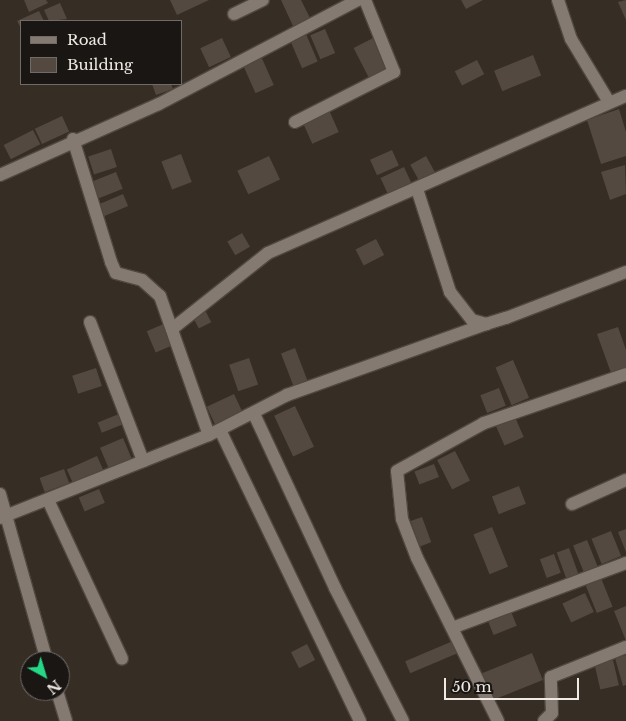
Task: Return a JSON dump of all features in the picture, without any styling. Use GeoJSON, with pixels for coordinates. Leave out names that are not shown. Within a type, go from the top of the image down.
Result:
{"type":"FeatureCollection","features":[{"type":"Feature","properties":{"kind":"street"},"geometry":{"type":"LineString","coordinates":[[234,14],[263,0]]}},
{"type":"Feature","properties":{"kind":"street"},"geometry":{"type":"LineString","coordinates":[[0,175],[73,139],[159,104],[358,0]]}},
{"type":"Feature","properties":{"kind":"street"},"geometry":{"type":"LineString","coordinates":[[295,122],[394,72],[365,0]]}},
{"type":"Feature","properties":{"kind":"street"},"geometry":{"type":"LineString","coordinates":[[558,0],[572,39],[608,102]]}},
{"type":"Feature","properties":{"kind":"street"},"geometry":{"type":"LineString","coordinates":[[172,329],[268,253],[417,189],[608,102],[626,96]]}},
{"type":"Feature","properties":{"kind":"street"},"geometry":{"type":"LineString","coordinates":[[73,139],[114,268],[124,278],[154,286],[214,432],[360,721]]}},
{"type":"Feature","properties":{"kind":"street"},"geometry":{"type":"LineString","coordinates":[[417,189],[450,292],[472,320],[486,324]]}},
{"type":"Feature","properties":{"kind":"street"},"geometry":{"type":"LineString","coordinates":[[3,517],[214,432],[254,414],[287,395],[626,272]]}},
{"type":"Feature","properties":{"kind":"street"},"geometry":{"type":"LineString","coordinates":[[90,322],[143,461]]}},
{"type":"Feature","properties":{"kind":"street"},"geometry":{"type":"LineString","coordinates":[[498,721],[452,628],[402,519],[397,471],[484,423],[626,374]]}},
{"type":"Feature","properties":{"kind":"street"},"geometry":{"type":"LineString","coordinates":[[254,414],[335,588],[403,721]]}},
{"type":"Feature","properties":{"kind":"street"},"geometry":{"type":"LineString","coordinates":[[572,504],[626,480]]}},
{"type":"Feature","properties":{"kind":"street"},"geometry":{"type":"LineString","coordinates":[[0,494],[3,517],[45,651]]}},
{"type":"Feature","properties":{"kind":"street"},"geometry":{"type":"LineString","coordinates":[[48,500],[122,659]]}},
{"type":"Feature","properties":{"kind":"street"},"geometry":{"type":"LineString","coordinates":[[452,628],[626,563]]}},
{"type":"Feature","properties":{"kind":"street"},"geometry":{"type":"LineString","coordinates":[[544,721],[552,712],[551,677],[626,647]]}},
{"type":"Feature","properties":{"kind":"street"},"geometry":{"type":"LineString","coordinates":[[60,701],[66,721]]}},
{"type":"Feature","properties":{"kind":"building"},"geometry":{"type":"Polygon","coordinates":[[[24,0],[46,0],[48,3],[29,12],[24,0]]]}},
{"type":"Feature","properties":{"kind":"building"},"geometry":{"type":"Polygon","coordinates":[[[170,0],[209,0],[177,15],[170,0]]]}},
{"type":"Feature","properties":{"kind":"building"},"geometry":{"type":"Polygon","coordinates":[[[281,0],[301,0],[310,18],[293,26],[281,0]]]}},
{"type":"Feature","properties":{"kind":"building"},"geometry":{"type":"Polygon","coordinates":[[[461,0],[483,0],[466,9],[461,0]]]}},
{"type":"Feature","properties":{"kind":"building"},"geometry":{"type":"Polygon","coordinates":[[[626,0],[626,20],[618,2],[626,0]]]}},
{"type":"Feature","properties":{"kind":"building"},"geometry":{"type":"Polygon","coordinates":[[[60,3],[67,19],[49,20],[44,10],[60,3]]]}},
{"type":"Feature","properties":{"kind":"building"},"geometry":{"type":"Polygon","coordinates":[[[39,11],[44,20],[20,20],[20,26],[17,21],[39,11]]]}},
{"type":"Feature","properties":{"kind":"building"},"geometry":{"type":"Polygon","coordinates":[[[325,29],[335,53],[320,59],[310,35],[325,29]]]}},
{"type":"Feature","properties":{"kind":"building"},"geometry":{"type":"Polygon","coordinates":[[[306,34],[318,62],[302,68],[290,41],[306,34]]]}},
{"type":"Feature","properties":{"kind":"building"},"geometry":{"type":"Polygon","coordinates":[[[375,37],[391,68],[370,79],[354,48],[375,37]]]}},
{"type":"Feature","properties":{"kind":"building"},"geometry":{"type":"Polygon","coordinates":[[[222,38],[231,57],[209,67],[200,48],[222,38]]]}},
{"type":"Feature","properties":{"kind":"building"},"geometry":{"type":"Polygon","coordinates":[[[260,54],[274,85],[256,93],[242,62],[260,54]]]}},
{"type":"Feature","properties":{"kind":"building"},"geometry":{"type":"Polygon","coordinates":[[[533,55],[541,75],[502,91],[494,71],[533,55]]]}},
{"type":"Feature","properties":{"kind":"building"},"geometry":{"type":"Polygon","coordinates":[[[477,60],[484,74],[462,86],[455,71],[477,60]]]}},
{"type":"Feature","properties":{"kind":"building"},"geometry":{"type":"Polygon","coordinates":[[[152,85],[171,85],[173,89],[156,95],[152,85]]]}},
{"type":"Feature","properties":{"kind":"building"},"geometry":{"type":"Polygon","coordinates":[[[619,109],[626,132],[626,156],[601,164],[587,120],[619,109]]]}},
{"type":"Feature","properties":{"kind":"building"},"geometry":{"type":"Polygon","coordinates":[[[329,110],[339,132],[312,144],[303,122],[329,110]]]}},
{"type":"Feature","properties":{"kind":"building"},"geometry":{"type":"Polygon","coordinates":[[[62,116],[69,131],[42,144],[35,129],[62,116]]]}},
{"type":"Feature","properties":{"kind":"building"},"geometry":{"type":"Polygon","coordinates":[[[33,130],[40,144],[11,159],[4,145],[33,130]]]}},
{"type":"Feature","properties":{"kind":"building"},"geometry":{"type":"Polygon","coordinates":[[[111,149],[117,167],[94,174],[88,156],[111,149]]]}},
{"type":"Feature","properties":{"kind":"building"},"geometry":{"type":"Polygon","coordinates":[[[392,150],[399,166],[377,175],[370,160],[392,150]]]}},
{"type":"Feature","properties":{"kind":"building"},"geometry":{"type":"Polygon","coordinates":[[[181,154],[192,182],[172,190],[161,162],[181,154]]]}},
{"type":"Feature","properties":{"kind":"building"},"geometry":{"type":"Polygon","coordinates":[[[269,156],[280,180],[248,194],[237,171],[269,156]]]}},
{"type":"Feature","properties":{"kind":"building"},"geometry":{"type":"Polygon","coordinates":[[[426,156],[435,172],[419,180],[410,165],[426,156]]]}},
{"type":"Feature","properties":{"kind":"building"},"geometry":{"type":"Polygon","coordinates":[[[625,165],[626,194],[610,200],[601,172],[625,165]]]}},
{"type":"Feature","properties":{"kind":"building"},"geometry":{"type":"Polygon","coordinates":[[[404,167],[411,182],[388,193],[380,178],[404,167]]]}},
{"type":"Feature","properties":{"kind":"building"},"geometry":{"type":"Polygon","coordinates":[[[116,172],[123,189],[96,200],[89,183],[116,172]]]}},
{"type":"Feature","properties":{"kind":"building"},"geometry":{"type":"Polygon","coordinates":[[[123,194],[128,206],[102,217],[97,205],[123,194]]]}},
{"type":"Feature","properties":{"kind":"building"},"geometry":{"type":"Polygon","coordinates":[[[242,233],[250,247],[235,255],[227,242],[242,233]]]}},
{"type":"Feature","properties":{"kind":"building"},"geometry":{"type":"Polygon","coordinates":[[[376,239],[384,255],[364,265],[356,249],[376,239]]]}},
{"type":"Feature","properties":{"kind":"building"},"geometry":{"type":"Polygon","coordinates":[[[204,308],[211,322],[199,329],[192,314],[204,308]]]}},
{"type":"Feature","properties":{"kind":"building"},"geometry":{"type":"Polygon","coordinates":[[[166,323],[175,344],[156,352],[147,331],[166,323]]]}},
{"type":"Feature","properties":{"kind":"building"},"geometry":{"type":"Polygon","coordinates":[[[618,327],[626,350],[626,368],[611,373],[597,334],[618,327]]]}},
{"type":"Feature","properties":{"kind":"building"},"geometry":{"type":"Polygon","coordinates":[[[295,348],[309,384],[295,390],[281,353],[295,348]]]}},
{"type":"Feature","properties":{"kind":"building"},"geometry":{"type":"Polygon","coordinates":[[[249,358],[258,384],[238,391],[229,365],[249,358]]]}},
{"type":"Feature","properties":{"kind":"building"},"geometry":{"type":"Polygon","coordinates":[[[513,360],[529,398],[512,405],[496,367],[513,360]]]}},
{"type":"Feature","properties":{"kind":"building"},"geometry":{"type":"Polygon","coordinates":[[[96,368],[102,386],[78,394],[72,376],[96,368]]]}},
{"type":"Feature","properties":{"kind":"building"},"geometry":{"type":"Polygon","coordinates":[[[499,388],[506,406],[487,413],[480,395],[499,388]]]}},
{"type":"Feature","properties":{"kind":"building"},"geometry":{"type":"Polygon","coordinates":[[[234,394],[243,413],[216,426],[207,407],[234,394]]]}},
{"type":"Feature","properties":{"kind":"building"},"geometry":{"type":"Polygon","coordinates":[[[295,406],[314,447],[293,457],[274,416],[295,406]]]}},
{"type":"Feature","properties":{"kind":"building"},"geometry":{"type":"Polygon","coordinates":[[[119,414],[123,424],[102,433],[98,423],[119,414]]]}},
{"type":"Feature","properties":{"kind":"building"},"geometry":{"type":"Polygon","coordinates":[[[514,415],[524,437],[505,445],[495,424],[514,415]]]}},
{"type":"Feature","properties":{"kind":"building"},"geometry":{"type":"Polygon","coordinates":[[[123,438],[133,462],[110,472],[100,448],[123,438]]]}},
{"type":"Feature","properties":{"kind":"building"},"geometry":{"type":"Polygon","coordinates":[[[455,451],[470,480],[452,489],[437,460],[455,451]]]}},
{"type":"Feature","properties":{"kind":"building"},"geometry":{"type":"Polygon","coordinates":[[[97,456],[105,474],[75,488],[67,469],[97,456]]]}},
{"type":"Feature","properties":{"kind":"building"},"geometry":{"type":"Polygon","coordinates":[[[434,464],[439,477],[419,485],[414,472],[434,464]]]}},
{"type":"Feature","properties":{"kind":"building"},"geometry":{"type":"Polygon","coordinates":[[[64,469],[69,483],[45,492],[40,478],[64,469]]]}},
{"type":"Feature","properties":{"kind":"building"},"geometry":{"type":"Polygon","coordinates":[[[519,486],[526,504],[499,514],[492,496],[519,486]]]}},
{"type":"Feature","properties":{"kind":"building"},"geometry":{"type":"Polygon","coordinates":[[[99,489],[105,503],[85,511],[79,498],[99,489]]]}},
{"type":"Feature","properties":{"kind":"building"},"geometry":{"type":"Polygon","coordinates":[[[422,517],[431,542],[420,546],[411,521],[422,517]]]}},
{"type":"Feature","properties":{"kind":"building"},"geometry":{"type":"Polygon","coordinates":[[[492,527],[508,567],[490,574],[473,534],[492,527]]]}},
{"type":"Feature","properties":{"kind":"building"},"geometry":{"type":"Polygon","coordinates":[[[626,529],[626,552],[618,532],[626,529]]]}},
{"type":"Feature","properties":{"kind":"building"},"geometry":{"type":"Polygon","coordinates":[[[611,531],[621,556],[602,564],[592,539],[611,531]]]}},
{"type":"Feature","properties":{"kind":"building"},"geometry":{"type":"Polygon","coordinates":[[[587,540],[598,567],[584,573],[573,546],[587,540]]]}},
{"type":"Feature","properties":{"kind":"building"},"geometry":{"type":"Polygon","coordinates":[[[569,548],[579,575],[567,580],[557,552],[569,548]]]}},
{"type":"Feature","properties":{"kind":"building"},"geometry":{"type":"Polygon","coordinates":[[[554,554],[561,573],[547,578],[540,559],[554,554]]]}},
{"type":"Feature","properties":{"kind":"building"},"geometry":{"type":"Polygon","coordinates":[[[601,578],[613,607],[597,613],[585,584],[601,578]]]}},
{"type":"Feature","properties":{"kind":"building"},"geometry":{"type":"Polygon","coordinates":[[[585,593],[594,612],[571,623],[562,604],[585,593]]]}},
{"type":"Feature","properties":{"kind":"building"},"geometry":{"type":"Polygon","coordinates":[[[626,606],[626,641],[614,611],[626,606]]]}},
{"type":"Feature","properties":{"kind":"building"},"geometry":{"type":"Polygon","coordinates":[[[510,609],[517,626],[494,635],[487,618],[510,609]]]}},
{"type":"Feature","properties":{"kind":"building"},"geometry":{"type":"Polygon","coordinates":[[[453,641],[458,653],[410,673],[405,661],[453,641]]]}},
{"type":"Feature","properties":{"kind":"building"},"geometry":{"type":"Polygon","coordinates":[[[307,644],[315,660],[299,668],[291,652],[307,644]]]}},
{"type":"Feature","properties":{"kind":"building"},"geometry":{"type":"Polygon","coordinates":[[[532,653],[543,680],[491,701],[480,674],[532,653]]]}},
{"type":"Feature","properties":{"kind":"building"},"geometry":{"type":"Polygon","coordinates":[[[626,655],[626,685],[623,686],[615,658],[626,655]]]}},
{"type":"Feature","properties":{"kind":"building"},"geometry":{"type":"Polygon","coordinates":[[[613,660],[619,685],[600,690],[594,664],[613,660]]]}}]}
